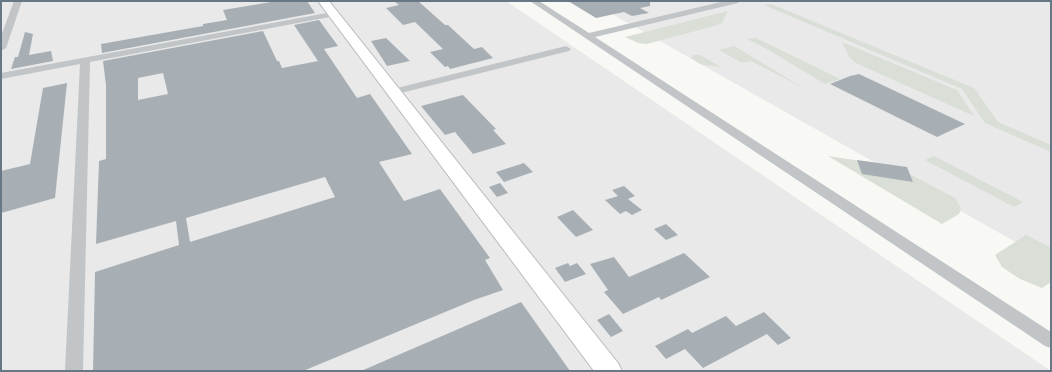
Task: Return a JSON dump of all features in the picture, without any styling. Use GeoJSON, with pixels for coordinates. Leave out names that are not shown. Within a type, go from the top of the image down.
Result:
{"type":"FeatureCollection","features":[{"type":"Feature","properties":{"kind":"main road"},"geometry":{"type":"LineString","coordinates":[[328,7],[609,371]]}},
{"type":"Feature","properties":{"kind":"street"},"geometry":{"type":"LineString","coordinates":[[1,48],[18,1]]}},
{"type":"Feature","properties":{"kind":"street"},"geometry":{"type":"LineString","coordinates":[[534,1],[1051,341]]}},
{"type":"Feature","properties":{"kind":"street"},"geometry":{"type":"LineString","coordinates":[[588,36],[736,1]]}},
{"type":"Feature","properties":{"kind":"street"},"geometry":{"type":"LineString","coordinates":[[1,76],[85,60],[328,7]]}},
{"type":"Feature","properties":{"kind":"street"},"geometry":{"type":"LineString","coordinates":[[393,92],[566,49]]}},
{"type":"Feature","properties":{"kind":"street"},"geometry":{"type":"LineString","coordinates":[[74,371],[85,60]]}},
{"type":"Feature","properties":{"kind":"shaded area"},"geometry":{"type":"Polygon","coordinates":[[[1,1],[506,1],[1051,371],[1,371],[1,1]]]}},
{"type":"Feature","properties":{"kind":"shaded area"},"geometry":{"type":"Polygon","coordinates":[[[589,1],[1051,1],[1051,262],[589,1]]]}},
{"type":"Feature","properties":{"kind":"shaded area"},"geometry":{"type":"Polygon","coordinates":[[[771,4],[974,88],[998,122],[1051,145],[1051,152],[985,123],[962,89],[764,5],[771,4]]]}},
{"type":"Feature","properties":{"kind":"shaded area"},"geometry":{"type":"Polygon","coordinates":[[[728,11],[722,23],[647,44],[638,43],[625,37],[728,11]]]}},
{"type":"Feature","properties":{"kind":"shaded area"},"geometry":{"type":"Polygon","coordinates":[[[756,38],[840,79],[825,84],[767,49],[747,39],[756,38]]]}},
{"type":"Feature","properties":{"kind":"shaded area"},"geometry":{"type":"Polygon","coordinates":[[[842,42],[957,90],[974,116],[856,63],[850,58],[842,42]]]}},
{"type":"Feature","properties":{"kind":"shaded area"},"geometry":{"type":"Polygon","coordinates":[[[734,46],[802,87],[751,61],[742,63],[719,50],[734,46]]]}},
{"type":"Feature","properties":{"kind":"shaded area"},"geometry":{"type":"Polygon","coordinates":[[[694,55],[700,55],[721,67],[700,64],[691,58],[694,55]]]}},
{"type":"Feature","properties":{"kind":"shaded area"},"geometry":{"type":"Polygon","coordinates":[[[828,156],[894,166],[955,198],[961,208],[959,214],[942,224],[828,156]]]}},
{"type":"Feature","properties":{"kind":"shaded area"},"geometry":{"type":"Polygon","coordinates":[[[934,156],[1023,202],[1014,207],[925,160],[934,156]]]}},
{"type":"Feature","properties":{"kind":"shaded area"},"geometry":{"type":"Polygon","coordinates":[[[1026,235],[1051,248],[1051,282],[1042,288],[1020,279],[1002,267],[995,255],[1026,235]]]}},
{"type":"Feature","properties":{"kind":"building"},"geometry":{"type":"Polygon","coordinates":[[[277,1],[307,1],[315,13],[102,53],[101,44],[203,26],[203,24],[227,20],[223,10],[277,1]]]}},
{"type":"Feature","properties":{"kind":"building"},"geometry":{"type":"Polygon","coordinates":[[[394,1],[418,1],[445,25],[448,25],[474,49],[482,47],[493,58],[450,69],[448,66],[445,67],[430,52],[443,49],[415,22],[403,25],[386,8],[399,5],[394,1]]]}},
{"type":"Feature","properties":{"kind":"building"},"geometry":{"type":"Polygon","coordinates":[[[568,1],[650,1],[650,6],[640,8],[649,13],[632,16],[624,12],[596,18],[568,1]]]}},
{"type":"Feature","properties":{"kind":"building"},"geometry":{"type":"Polygon","coordinates":[[[319,20],[338,46],[324,49],[357,98],[370,94],[412,154],[379,162],[404,201],[440,189],[490,258],[485,260],[503,290],[474,300],[303,371],[93,371],[95,272],[179,245],[176,221],[96,244],[99,161],[106,159],[106,85],[103,61],[263,31],[277,61],[279,61],[282,68],[318,61],[294,25],[319,20]],[[163,73],[138,78],[138,100],[168,94],[163,73]],[[325,177],[186,218],[190,242],[335,197],[325,177]]]}},
{"type":"Feature","properties":{"kind":"building"},"geometry":{"type":"Polygon","coordinates":[[[25,32],[33,34],[29,55],[51,51],[53,61],[11,69],[15,57],[18,57],[25,32]]]}},
{"type":"Feature","properties":{"kind":"building"},"geometry":{"type":"Polygon","coordinates":[[[386,38],[410,61],[387,66],[371,41],[386,38]]]}},
{"type":"Feature","properties":{"kind":"building"},"geometry":{"type":"Polygon","coordinates":[[[859,74],[965,124],[937,137],[830,84],[859,74]]]}},
{"type":"Feature","properties":{"kind":"building"},"geometry":{"type":"Polygon","coordinates":[[[67,83],[55,198],[1,213],[1,171],[30,164],[43,88],[67,83]]]}},
{"type":"Feature","properties":{"kind":"building"},"geometry":{"type":"Polygon","coordinates":[[[463,95],[496,129],[493,130],[506,144],[473,154],[455,132],[445,135],[421,106],[463,95]]]}},
{"type":"Feature","properties":{"kind":"building"},"geometry":{"type":"Polygon","coordinates":[[[857,160],[907,167],[913,182],[862,174],[857,160]]]}},
{"type":"Feature","properties":{"kind":"building"},"geometry":{"type":"Polygon","coordinates":[[[524,163],[533,172],[504,182],[496,172],[524,163]]]}},
{"type":"Feature","properties":{"kind":"building"},"geometry":{"type":"Polygon","coordinates":[[[500,183],[508,193],[497,197],[489,187],[500,183]]]}},
{"type":"Feature","properties":{"kind":"building"},"geometry":{"type":"Polygon","coordinates":[[[624,186],[635,196],[628,199],[642,210],[632,215],[626,211],[620,214],[605,200],[618,196],[612,190],[624,186]]]}},
{"type":"Feature","properties":{"kind":"building"},"geometry":{"type":"Polygon","coordinates":[[[573,210],[593,230],[576,237],[557,217],[573,210]]]}},
{"type":"Feature","properties":{"kind":"building"},"geometry":{"type":"Polygon","coordinates":[[[666,224],[678,235],[666,240],[654,229],[666,224]]]}},
{"type":"Feature","properties":{"kind":"building"},"geometry":{"type":"Polygon","coordinates":[[[684,253],[710,277],[661,300],[659,297],[623,314],[604,292],[608,290],[590,264],[614,257],[629,277],[684,253]]]}},
{"type":"Feature","properties":{"kind":"building"},"geometry":{"type":"Polygon","coordinates":[[[568,263],[570,266],[577,263],[586,274],[565,282],[555,268],[568,263]]]}},
{"type":"Feature","properties":{"kind":"building"},"geometry":{"type":"Polygon","coordinates":[[[521,302],[570,371],[361,371],[521,302]]]}},
{"type":"Feature","properties":{"kind":"building"},"geometry":{"type":"Polygon","coordinates":[[[764,312],[791,338],[778,345],[767,334],[703,368],[685,349],[666,359],[655,346],[688,329],[692,333],[726,316],[736,326],[764,312]]]}},
{"type":"Feature","properties":{"kind":"building"},"geometry":{"type":"Polygon","coordinates":[[[609,314],[623,331],[611,337],[597,320],[609,314]]]}}]}
